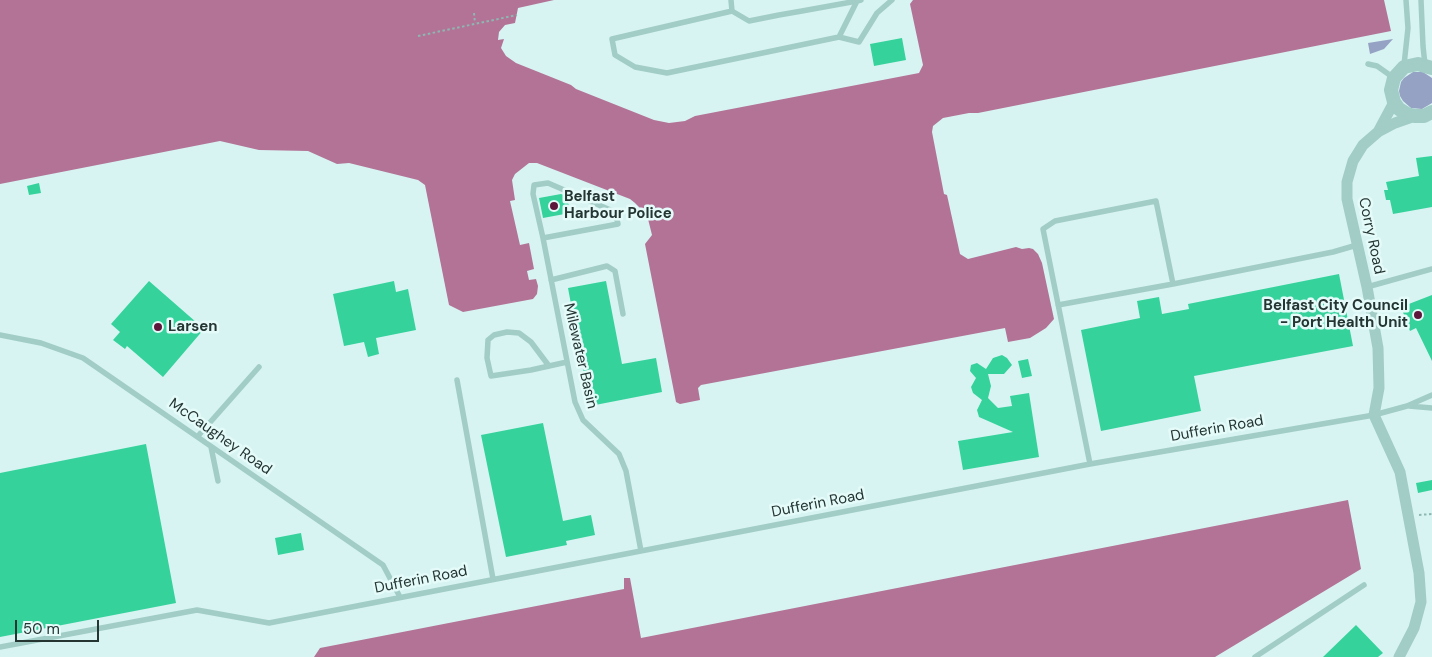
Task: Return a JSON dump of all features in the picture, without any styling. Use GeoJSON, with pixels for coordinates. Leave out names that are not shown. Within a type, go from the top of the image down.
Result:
{"type":"FeatureCollection","features":[{"type":"Feature","properties":{"kind":"street"},"geometry":{"type":"LineString","coordinates":[[1428,67],[1411,65],[1399,72],[1391,90],[1394,102],[1406,114],[1424,116],[1432,112]]}},
{"type":"Feature","properties":{"kind":"street","name":"Corry Road"},"geometry":{"type":"LineString","coordinates":[[1378,132],[1394,102]]}},
{"type":"Feature","properties":{"kind":"street","name":"Corry Road"},"geometry":{"type":"LineString","coordinates":[[1374,415],[1379,388],[1378,348],[1367,287],[1347,198],[1347,182],[1350,171],[1363,145],[1378,132],[1394,123],[1415,116]]}},
{"type":"Feature","properties":{"kind":"street"},"geometry":{"type":"LineString","coordinates":[[1374,415],[1400,472],[1426,593],[1420,602],[1414,628],[1399,657]]}},
{"type":"Feature","properties":{"kind":"lane"},"geometry":{"type":"LineString","coordinates":[[731,0],[732,11]]}},
{"type":"Feature","properties":{"kind":"lane"},"geometry":{"type":"LineString","coordinates":[[858,0],[749,21],[732,11],[612,39],[615,55],[635,67],[667,73],[839,38],[859,42],[877,13],[892,0]]}},
{"type":"Feature","properties":{"kind":"lane"},"geometry":{"type":"LineString","coordinates":[[839,38],[858,0]]}},
{"type":"Feature","properties":{"kind":"lane"},"geometry":{"type":"LineString","coordinates":[[1368,64],[1399,72],[1408,28],[1406,0]]}},
{"type":"Feature","properties":{"kind":"lane"},"geometry":{"type":"LineString","coordinates":[[1421,0],[1422,46],[1428,67]]}},
{"type":"Feature","properties":{"kind":"lane","name":"Milewater Basin"},"geometry":{"type":"LineString","coordinates":[[543,238],[618,224],[615,212],[548,183],[534,185],[533,194],[575,402],[583,420],[619,454],[626,471],[641,551]]}},
{"type":"Feature","properties":{"kind":"lane"},"geometry":{"type":"LineString","coordinates":[[1090,464],[1043,229],[1055,222],[1156,201],[1173,284]]}},
{"type":"Feature","properties":{"kind":"lane"},"geometry":{"type":"LineString","coordinates":[[1058,305],[1333,252],[1357,245]]}},
{"type":"Feature","properties":{"kind":"lane"},"geometry":{"type":"LineString","coordinates":[[551,280],[607,266],[615,271],[623,314]]}},
{"type":"Feature","properties":{"kind":"lane"},"geometry":{"type":"LineString","coordinates":[[1367,287],[1432,269]]}},
{"type":"Feature","properties":{"kind":"lane"},"geometry":{"type":"LineString","coordinates":[[549,366],[531,342],[519,333],[507,332],[488,340],[486,358],[491,376],[549,366],[567,362]]}},
{"type":"Feature","properties":{"kind":"lane","name":"McCaughey Road"},"geometry":{"type":"LineString","coordinates":[[0,335],[41,343],[83,358],[383,565],[400,597]]}},
{"type":"Feature","properties":{"kind":"lane"},"geometry":{"type":"LineString","coordinates":[[198,436],[259,367]]}},
{"type":"Feature","properties":{"kind":"lane"},"geometry":{"type":"LineString","coordinates":[[457,380],[493,579]]}},
{"type":"Feature","properties":{"kind":"lane"},"geometry":{"type":"LineString","coordinates":[[1407,406],[1432,395]]}},
{"type":"Feature","properties":{"kind":"lane"},"geometry":{"type":"LineString","coordinates":[[1407,406],[1432,408]]}},
{"type":"Feature","properties":{"kind":"lane","name":"Dufferin Road"},"geometry":{"type":"LineString","coordinates":[[0,647],[197,610],[269,623],[1090,464],[1374,415],[1407,406]]}},
{"type":"Feature","properties":{"kind":"lane"},"geometry":{"type":"LineString","coordinates":[[211,447],[218,481]]}},
{"type":"Feature","properties":{"kind":"lane"},"geometry":{"type":"LineString","coordinates":[[1254,657],[1364,585]]}},
{"type":"Feature","properties":{"kind":"path"},"geometry":{"type":"LineString","coordinates":[[474,13],[475,23]]}},
{"type":"Feature","properties":{"kind":"path"},"geometry":{"type":"LineString","coordinates":[[418,36],[517,15]]}},
{"type":"Feature","properties":{"kind":"shaded area"},"geometry":{"type":"Polygon","coordinates":[[[0,0],[554,0],[518,8],[515,23],[505,25],[499,32],[498,40],[504,39],[501,48],[506,56],[516,63],[571,85],[576,89],[654,120],[669,123],[685,121],[695,116],[919,73],[923,65],[910,4],[913,0],[1384,0],[1391,31],[978,113],[943,118],[933,126],[932,132],[944,194],[947,195],[960,254],[968,259],[1016,247],[1033,249],[1038,254],[1042,263],[1054,319],[1046,328],[1030,338],[1008,342],[1005,328],[701,385],[698,388],[700,400],[680,404],[676,402],[645,244],[652,235],[645,213],[630,199],[537,163],[529,163],[515,174],[512,180],[515,200],[510,201],[520,245],[529,243],[534,269],[527,271],[529,280],[536,279],[538,286],[537,294],[533,299],[463,312],[449,305],[425,185],[418,180],[349,163],[337,164],[308,151],[259,150],[220,141],[0,184],[0,0]]]}},
{"type":"Feature","properties":{"kind":"shaded area"},"geometry":{"type":"Polygon","coordinates":[[[1393,39],[1384,49],[1370,54],[1368,43],[1393,39]]]}},
{"type":"Feature","properties":{"kind":"shaded area"},"geometry":{"type":"Polygon","coordinates":[[[1413,72],[1423,72],[1432,78],[1432,103],[1422,109],[1411,108],[1400,96],[1401,82],[1413,72]]]}},
{"type":"Feature","properties":{"kind":"shaded area"},"geometry":{"type":"Polygon","coordinates":[[[1348,500],[1361,569],[1215,657],[314,657],[320,648],[624,589],[624,578],[630,578],[641,638],[1348,500]]]}},
{"type":"Feature","properties":{"kind":"building"},"geometry":{"type":"Polygon","coordinates":[[[902,38],[906,60],[874,66],[870,44],[902,38]]]}},
{"type":"Feature","properties":{"kind":"building"},"geometry":{"type":"Polygon","coordinates":[[[1432,156],[1432,207],[1393,214],[1390,200],[1386,200],[1384,190],[1388,190],[1386,182],[1419,176],[1416,158],[1432,156]]]}},
{"type":"Feature","properties":{"kind":"building"},"geometry":{"type":"Polygon","coordinates":[[[39,183],[41,193],[29,195],[27,186],[39,183]]]}},
{"type":"Feature","properties":{"kind":"building","name":"Belfast Harbour Police"},"geometry":{"type":"Polygon","coordinates":[[[561,194],[567,196],[570,213],[543,218],[539,198],[561,194]]]}},
{"type":"Feature","properties":{"kind":"building"},"geometry":{"type":"Polygon","coordinates":[[[1339,274],[1353,346],[1194,376],[1201,411],[1101,431],[1081,330],[1140,318],[1137,301],[1159,297],[1162,314],[1189,309],[1188,304],[1339,274]]]}},
{"type":"Feature","properties":{"kind":"building","name":"Larsen"},"geometry":{"type":"Polygon","coordinates":[[[149,281],[204,329],[163,377],[127,346],[125,349],[113,340],[120,332],[111,324],[149,281]]]}},
{"type":"Feature","properties":{"kind":"building"},"geometry":{"type":"Polygon","coordinates":[[[394,281],[396,292],[408,289],[416,330],[376,338],[379,354],[368,357],[364,342],[344,346],[333,294],[394,281]]]}},
{"type":"Feature","properties":{"kind":"building"},"geometry":{"type":"Polygon","coordinates":[[[606,281],[622,364],[656,358],[662,392],[590,406],[568,288],[606,281]]]}},
{"type":"Feature","properties":{"kind":"building","name":"Belfast City Council - Port Health Unit"},"geometry":{"type":"Polygon","coordinates":[[[1432,295],[1432,361],[1416,328],[1410,331],[1401,307],[1432,295]]]}},
{"type":"Feature","properties":{"kind":"building"},"geometry":{"type":"Polygon","coordinates":[[[1002,355],[1012,365],[1004,374],[988,374],[991,386],[988,398],[998,408],[1012,406],[1010,396],[1029,393],[1039,457],[963,470],[958,441],[1013,432],[979,417],[977,410],[982,400],[973,393],[971,387],[976,378],[970,371],[971,365],[977,363],[986,369],[993,358],[1002,355]]]}},
{"type":"Feature","properties":{"kind":"building"},"geometry":{"type":"Polygon","coordinates":[[[1028,359],[1032,376],[1022,378],[1018,361],[1028,359]]]}},
{"type":"Feature","properties":{"kind":"building"},"geometry":{"type":"Polygon","coordinates":[[[543,423],[563,521],[591,515],[595,535],[566,541],[567,545],[506,557],[481,435],[543,423]]]}},
{"type":"Feature","properties":{"kind":"building"},"geometry":{"type":"Polygon","coordinates":[[[146,444],[176,603],[0,637],[0,473],[146,444]]]}},
{"type":"Feature","properties":{"kind":"building"},"geometry":{"type":"Polygon","coordinates":[[[1432,480],[1432,490],[1418,493],[1416,483],[1432,480]]]}},
{"type":"Feature","properties":{"kind":"building"},"geometry":{"type":"Polygon","coordinates":[[[301,533],[304,550],[278,555],[275,538],[301,533]]]}},
{"type":"Feature","properties":{"kind":"building"},"geometry":{"type":"Polygon","coordinates":[[[1356,625],[1383,653],[1378,657],[1323,657],[1356,625]]]}},
{"type":"Feature","properties":{"kind":"place","name":"Belfast Harbour Police"},"geometry":{"type":"Point","coordinates":[554,206]}},
{"type":"Feature","properties":{"kind":"place","name":"Belfast City Council - Port Health Unit"},"geometry":{"type":"Point","coordinates":[1418,315]}},
{"type":"Feature","properties":{"kind":"place","name":"Larsen"},"geometry":{"type":"Point","coordinates":[158,327]}}]}
